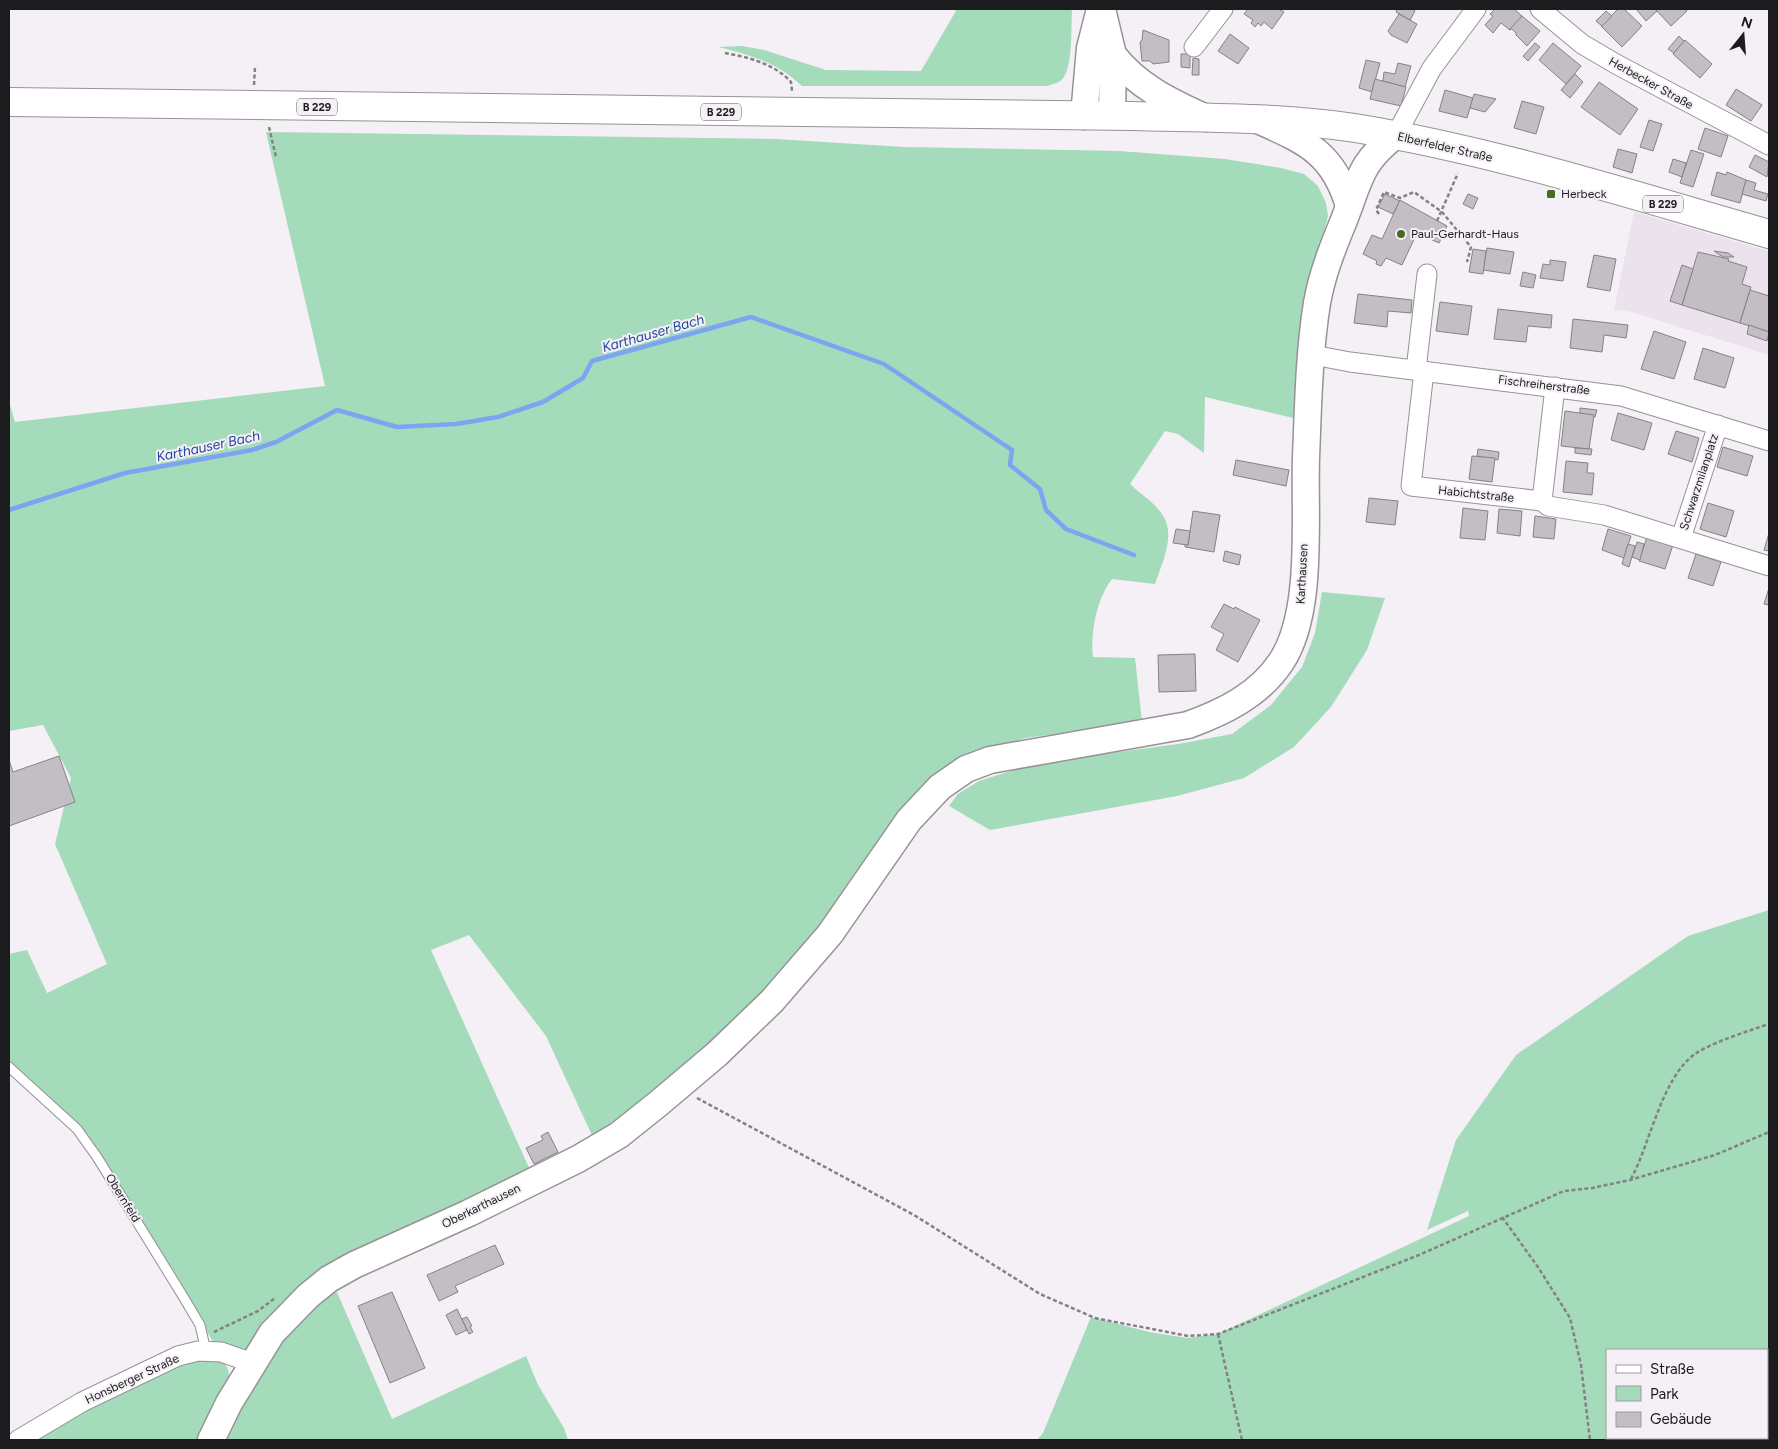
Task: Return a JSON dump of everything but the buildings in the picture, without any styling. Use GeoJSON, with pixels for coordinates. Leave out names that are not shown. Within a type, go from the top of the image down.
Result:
{"type":"FeatureCollection","features":[{"type":"Feature","properties":{"kind":"main road"},"geometry":{"type":"LineString","coordinates":[[1101,9],[1113,55],[1112,116]]}},
{"type":"Feature","properties":{"kind":"main road"},"geometry":{"type":"LineString","coordinates":[[1084,116],[1090,48],[1101,9]]}},
{"type":"Feature","properties":{"kind":"main road"},"geometry":{"type":"LineString","coordinates":[[1113,55],[1143,85],[1172,102],[1206,118]]}},
{"type":"Feature","properties":{"kind":"main road","name":"B 229"},"geometry":{"type":"LineString","coordinates":[[9,102],[1112,116]]}},
{"type":"Feature","properties":{"kind":"main road","name":"Elberfelder Straße"},"geometry":{"type":"LineString","coordinates":[[1112,116],[1255,119],[1348,127],[1396,135],[1564,176],[1769,234]]}},
{"type":"Feature","properties":{"kind":"main road"},"geometry":{"type":"LineString","coordinates":[[1255,119],[1318,152],[1338,176],[1348,210]]}},
{"type":"Feature","properties":{"kind":"main road","name":"Karthausen"},"geometry":{"type":"LineString","coordinates":[[717,1054],[772,1001],[830,934],[909,820],[940,787],[974,766],[990,760],[1030,751],[1188,725],[1214,716],[1241,701],[1263,684],[1281,662],[1296,629],[1302,597],[1306,457],[1317,304],[1322,282],[1348,210],[1381,171],[1396,135]]}},
{"type":"Feature","properties":{"kind":"main road","name":"Oberkarthausen"},"geometry":{"type":"LineString","coordinates":[[211,1440],[253,1363],[272,1333],[288,1314],[329,1279],[354,1265],[469,1213],[578,1159],[619,1135],[679,1088],[717,1054]]}},
{"type":"Feature","properties":{"kind":"street"},"geometry":{"type":"LineString","coordinates":[[1194,47],[1223,9]]}},
{"type":"Feature","properties":{"kind":"street"},"geometry":{"type":"LineString","coordinates":[[1396,135],[1432,68],[1476,9]]}},
{"type":"Feature","properties":{"kind":"street","name":"Herbecker Straße"},"geometry":{"type":"LineString","coordinates":[[1540,9],[1582,44],[1769,145]]}},
{"type":"Feature","properties":{"kind":"street"},"geometry":{"type":"LineString","coordinates":[[1420,370],[1427,274]]}},
{"type":"Feature","properties":{"kind":"street","name":"Fischreiherstraße"},"geometry":{"type":"LineString","coordinates":[[1313,355],[1621,396],[1769,441]]}},
{"type":"Feature","properties":{"kind":"street","name":"Habichtstraße"},"geometry":{"type":"LineString","coordinates":[[1420,370],[1411,486],[1542,501]]}},
{"type":"Feature","properties":{"kind":"street"},"geometry":{"type":"LineString","coordinates":[[1555,386],[1542,501],[1548,506],[1604,515],[1769,566]]}},
{"type":"Feature","properties":{"kind":"street","name":"Schwarzmilanplatz"},"geometry":{"type":"LineString","coordinates":[[1680,538],[1718,425]]}},
{"type":"Feature","properties":{"kind":"street","name":"Honsberger Straße"},"geometry":{"type":"LineString","coordinates":[[18,1440],[82,1402],[178,1356],[206,1351],[228,1353],[253,1363]]}},
{"type":"Feature","properties":{"kind":"lane","name":"Obernfeld"},"geometry":{"type":"LineString","coordinates":[[9,1068],[77,1130],[96,1157],[200,1325],[206,1351]]}},
{"type":"Feature","properties":{"kind":"path"},"geometry":{"type":"LineString","coordinates":[[725,54],[759,62],[789,79]]}},
{"type":"Feature","properties":{"kind":"path"},"geometry":{"type":"LineString","coordinates":[[254,82],[255,67]]}},
{"type":"Feature","properties":{"kind":"path"},"geometry":{"type":"LineString","coordinates":[[270,131],[276,157]]}},
{"type":"Feature","properties":{"kind":"path"},"geometry":{"type":"LineString","coordinates":[[1437,221],[1458,173]]}},
{"type":"Feature","properties":{"kind":"path"},"geometry":{"type":"LineString","coordinates":[[1379,214],[1376,210],[1384,192],[1400,198],[1414,192],[1442,212],[1471,247],[1467,262]]}},
{"type":"Feature","properties":{"kind":"path"},"geometry":{"type":"LineString","coordinates":[[1630,1180],[1641,1160],[1664,1097],[1677,1074],[1694,1054],[1749,1030],[1769,1024]]}},
{"type":"Feature","properties":{"kind":"path"},"geometry":{"type":"LineString","coordinates":[[679,1088],[914,1215],[1040,1294],[1095,1318],[1188,1336],[1218,1334],[1419,1254],[1502,1216],[1564,1191],[1592,1188],[1630,1180],[1715,1154],[1769,1132]]}},
{"type":"Feature","properties":{"kind":"path"},"geometry":{"type":"LineString","coordinates":[[1502,1216],[1538,1267],[1570,1318],[1581,1365],[1590,1440]]}},
{"type":"Feature","properties":{"kind":"path"},"geometry":{"type":"LineString","coordinates":[[1218,1334],[1242,1440]]}},
{"type":"Feature","properties":{"kind":"shaded area"},"geometry":{"type":"Polygon","coordinates":[[[1634,212],[1769,251],[1769,355],[1628,311],[1614,310],[1634,212]]]}},
{"type":"Feature","properties":{"kind":"green space"},"geometry":{"type":"Polygon","coordinates":[[[957,9],[1072,9],[1069,63],[1064,77],[1058,82],[1047,86],[802,86],[773,65],[718,47],[742,46],[764,50],[826,70],[921,71],[957,9]]]}},
{"type":"Feature","properties":{"kind":"green space"},"geometry":{"type":"Polygon","coordinates":[[[266,132],[776,139],[904,147],[1119,151],[1225,159],[1281,168],[1304,174],[1318,186],[1326,203],[1328,216],[1314,271],[1302,420],[1205,397],[1204,453],[1178,434],[1165,431],[1130,484],[1156,506],[1165,519],[1168,527],[1168,537],[1165,556],[1155,584],[1112,579],[1102,596],[1096,616],[1092,648],[1093,657],[1135,658],[1142,722],[1026,738],[1003,745],[964,766],[770,997],[596,1144],[546,1036],[469,935],[431,950],[534,1179],[345,1274],[252,1360],[217,1349],[160,1249],[81,1129],[9,1065],[9,954],[27,950],[47,993],[107,964],[55,844],[71,778],[43,725],[9,731],[9,401],[15,422],[325,386],[266,132]]]}},
{"type":"Feature","properties":{"kind":"green space"},"geometry":{"type":"Polygon","coordinates":[[[1322,592],[1385,598],[1367,650],[1331,707],[1294,747],[1244,778],[1177,796],[990,830],[949,806],[958,794],[979,781],[1036,763],[1178,744],[1232,734],[1271,705],[1302,667],[1315,633],[1322,592]]]}},
{"type":"Feature","properties":{"kind":"green space"},"geometry":{"type":"Polygon","coordinates":[[[1769,910],[1769,1440],[1037,1440],[1043,1433],[1091,1317],[1149,1332],[1187,1338],[1218,1334],[1469,1216],[1468,1211],[1427,1230],[1456,1140],[1516,1055],[1688,936],[1769,910]]]}},
{"type":"Feature","properties":{"kind":"green space"},"geometry":{"type":"Polygon","coordinates":[[[333,1283],[392,1419],[526,1356],[538,1385],[564,1428],[568,1440],[221,1440],[269,1344],[333,1283]]]}},
{"type":"Feature","properties":{"kind":"green space"},"geometry":{"type":"Polygon","coordinates":[[[198,1359],[222,1361],[227,1367],[232,1383],[208,1440],[26,1440],[178,1365],[198,1359]]]}},
{"type":"Feature","properties":{"kind":"waterway","name":"Karthauser Bach"},"geometry":{"type":"LineString","coordinates":[[9,510],[125,473],[252,450],[276,442],[337,410],[397,427],[456,424],[498,417],[543,402],[583,378],[592,361],[751,317],[884,364],[1012,450],[1010,465],[1040,489],[1046,510],[1066,529],[1134,555]]}},
{"type":"Feature","properties":{"kind":"place","name":"Herbeck"},"geometry":{"type":"Point","coordinates":[1551,194]}},
{"type":"Feature","properties":{"kind":"place","name":"Paul-Gerhardt-Haus"},"geometry":{"type":"Point","coordinates":[1401,234]}}]}
